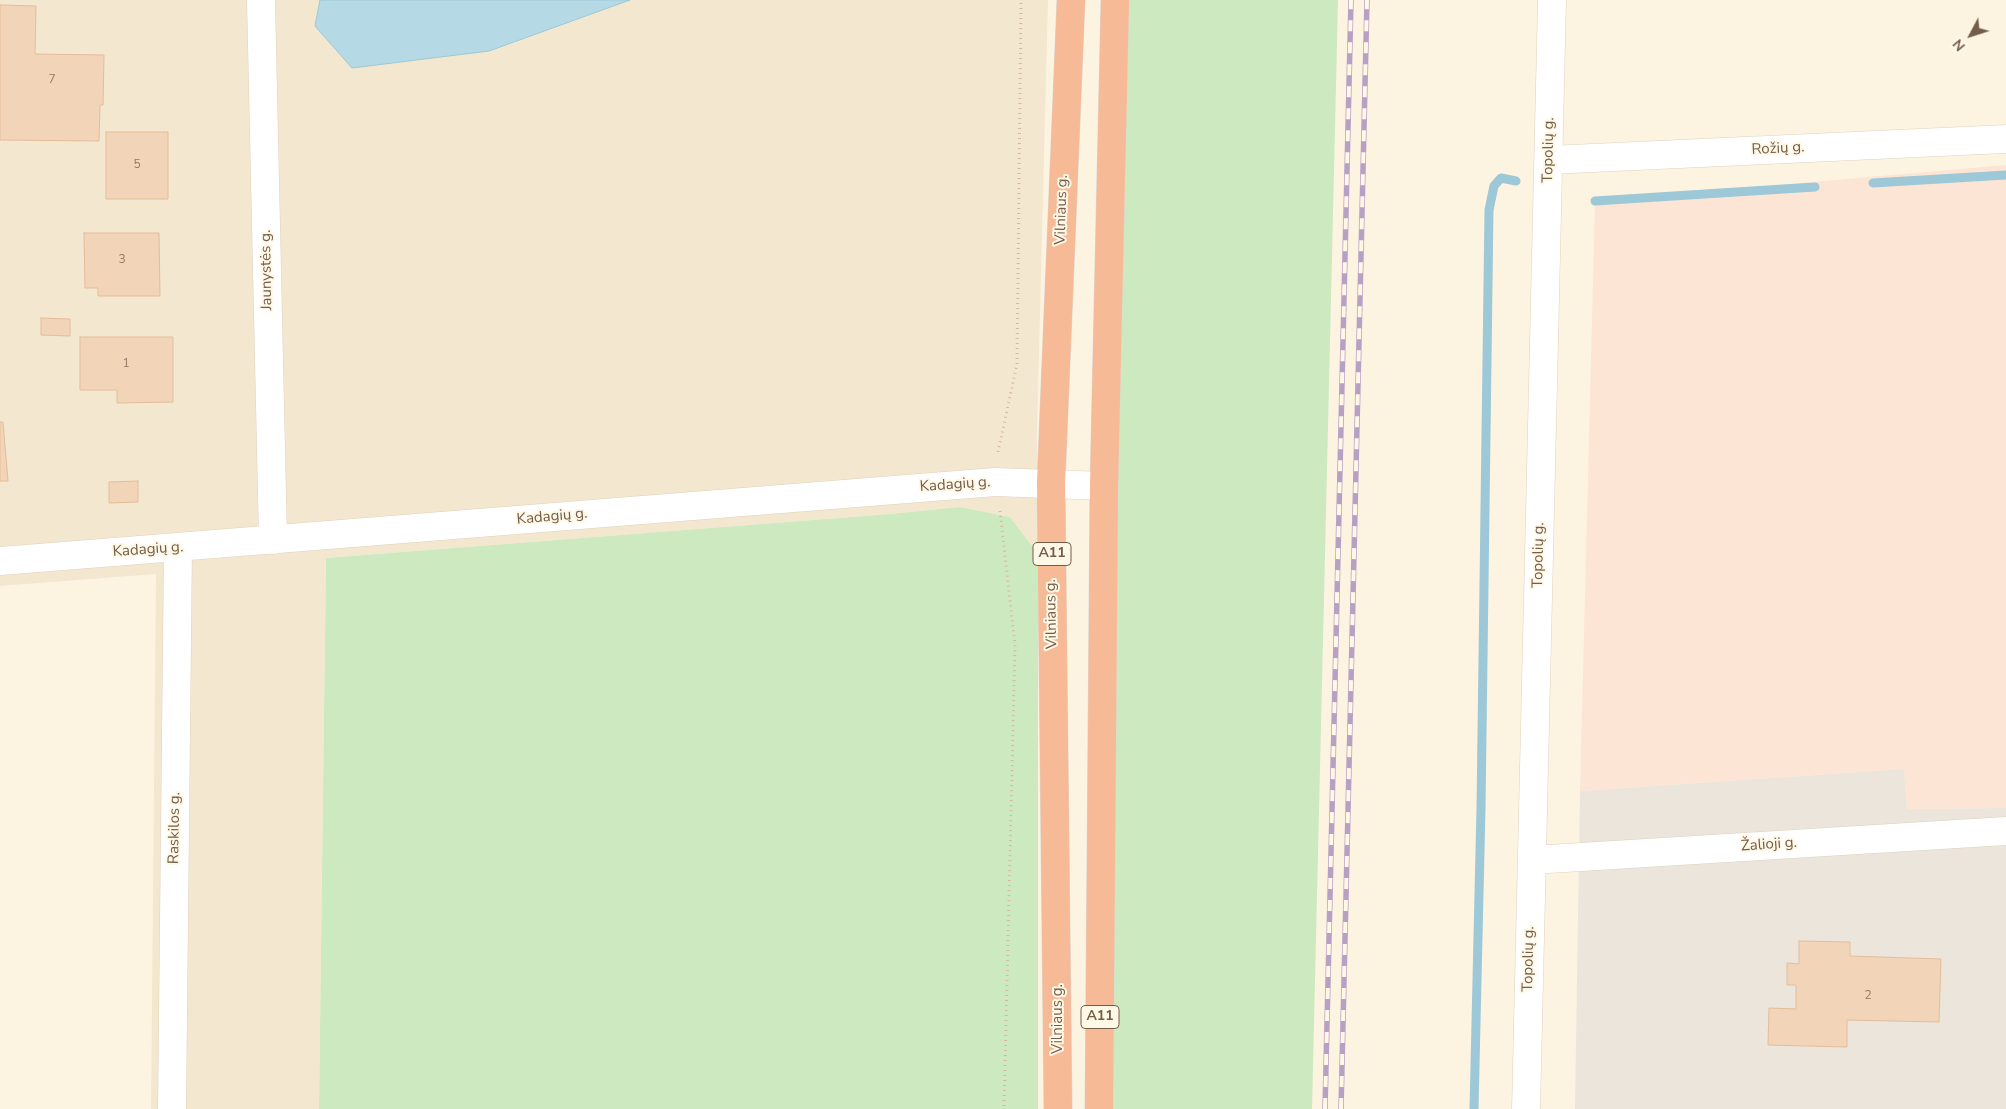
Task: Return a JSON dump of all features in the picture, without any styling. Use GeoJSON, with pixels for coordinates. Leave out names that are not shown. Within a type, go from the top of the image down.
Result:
{"type":"FeatureCollection","features":[{"type":"Feature","properties":{"kind":"highway","name":"Vilniaus g."},"geometry":{"type":"LineString","coordinates":[[1058,1109],[1050,482],[1070,0]]}},
{"type":"Feature","properties":{"kind":"highway","name":"A11"},"geometry":{"type":"LineString","coordinates":[[1099,1109],[1104,486],[1115,0]]}},
{"type":"Feature","properties":{"kind":"street","name":"Jaunystės g."},"geometry":{"type":"LineString","coordinates":[[261,0],[273,540]]}},
{"type":"Feature","properties":{"kind":"street","name":"Topolių g."},"geometry":{"type":"LineString","coordinates":[[1526,1109],[1552,0]]}},
{"type":"Feature","properties":{"kind":"street","name":"Rožių g."},"geometry":{"type":"LineString","coordinates":[[1549,160],[2006,139]]}},
{"type":"Feature","properties":{"kind":"street","name":"Kadagių g."},"geometry":{"type":"LineString","coordinates":[[0,561],[995,482],[1050,482],[1104,486]]}},
{"type":"Feature","properties":{"kind":"street","name":"Raskilos g."},"geometry":{"type":"LineString","coordinates":[[172,1109],[178,548]]}},
{"type":"Feature","properties":{"kind":"street","name":"Žalioji g."},"geometry":{"type":"LineString","coordinates":[[1532,860],[2006,831]]}},
{"type":"Feature","properties":{"kind":"path"},"geometry":{"type":"LineString","coordinates":[[1004,1109],[1015,645],[1004,538],[995,482],[998,449],[1017,364],[1021,0]]}},
{"type":"Feature","properties":{"kind":"shaded area"},"geometry":{"type":"Polygon","coordinates":[[[0,0],[1048,0],[1037,432],[1038,554],[1010,517],[960,507],[326,558],[319,1109],[151,1109],[156,574],[0,586],[0,0]]]}},
{"type":"Feature","properties":{"kind":"shaded area"},"geometry":{"type":"Polygon","coordinates":[[[2006,165],[2006,808],[1907,809],[1904,769],[1580,791],[1595,201],[2006,165]]]}},
{"type":"Feature","properties":{"kind":"shaded area"},"geometry":{"type":"Polygon","coordinates":[[[1904,769],[1907,809],[2006,808],[2006,1109],[1575,1109],[1580,791],[1904,769]]]}},
{"type":"Feature","properties":{"kind":"green space"},"geometry":{"type":"Polygon","coordinates":[[[1126,0],[1338,0],[1312,1109],[1110,1109],[1118,424],[1126,0]]]}},
{"type":"Feature","properties":{"kind":"green space"},"geometry":{"type":"Polygon","coordinates":[[[960,507],[1010,517],[1038,554],[1038,1109],[319,1109],[326,558],[960,507]]]}},
{"type":"Feature","properties":{"kind":"water"},"geometry":{"type":"Polygon","coordinates":[[[320,0],[630,0],[489,51],[352,68],[315,26],[320,0]]]}},
{"type":"Feature","properties":{"kind":"building"},"geometry":{"type":"Polygon","coordinates":[[[0,5],[36,6],[35,54],[104,55],[103,105],[100,105],[99,141],[0,140],[0,5]]]}},
{"type":"Feature","properties":{"kind":"building"},"geometry":{"type":"Polygon","coordinates":[[[106,132],[168,132],[168,199],[106,199],[106,132]]]}},
{"type":"Feature","properties":{"kind":"building"},"geometry":{"type":"Polygon","coordinates":[[[84,233],[159,233],[160,296],[98,296],[98,288],[85,288],[84,233]]]}},
{"type":"Feature","properties":{"kind":"building"},"geometry":{"type":"Polygon","coordinates":[[[41,318],[70,319],[70,336],[41,335],[41,318]]]}},
{"type":"Feature","properties":{"kind":"building"},"geometry":{"type":"Polygon","coordinates":[[[80,337],[173,337],[173,402],[117,403],[117,390],[80,390],[80,337]]]}},
{"type":"Feature","properties":{"kind":"building"},"geometry":{"type":"Polygon","coordinates":[[[0,422],[3,422],[8,481],[0,481],[0,422]]]}},
{"type":"Feature","properties":{"kind":"building"},"geometry":{"type":"Polygon","coordinates":[[[138,481],[138,502],[109,503],[109,482],[138,481]]]}},
{"type":"Feature","properties":{"kind":"building"},"geometry":{"type":"Polygon","coordinates":[[[1799,941],[1850,942],[1850,956],[1941,959],[1939,1022],[1847,1020],[1847,1047],[1768,1045],[1769,1008],[1796,1009],[1796,985],[1787,985],[1787,963],[1799,964],[1799,941]]]}},
{"type":"Feature","properties":{"kind":"waterway"},"geometry":{"type":"LineString","coordinates":[[1873,183],[2006,175]]}},
{"type":"Feature","properties":{"kind":"waterway"},"geometry":{"type":"LineString","coordinates":[[1474,1109],[1481,808],[1489,210],[1494,186],[1501,178],[1516,181]]}},
{"type":"Feature","properties":{"kind":"waterway"},"geometry":{"type":"LineString","coordinates":[[1595,201],[1815,187]]}},
{"type":"Feature","properties":{"kind":"railway"},"geometry":{"type":"LineString","coordinates":[[1325,1109],[1351,0]]}},
{"type":"Feature","properties":{"kind":"railway"},"geometry":{"type":"LineString","coordinates":[[1341,1109],[1367,0]]}}]}
